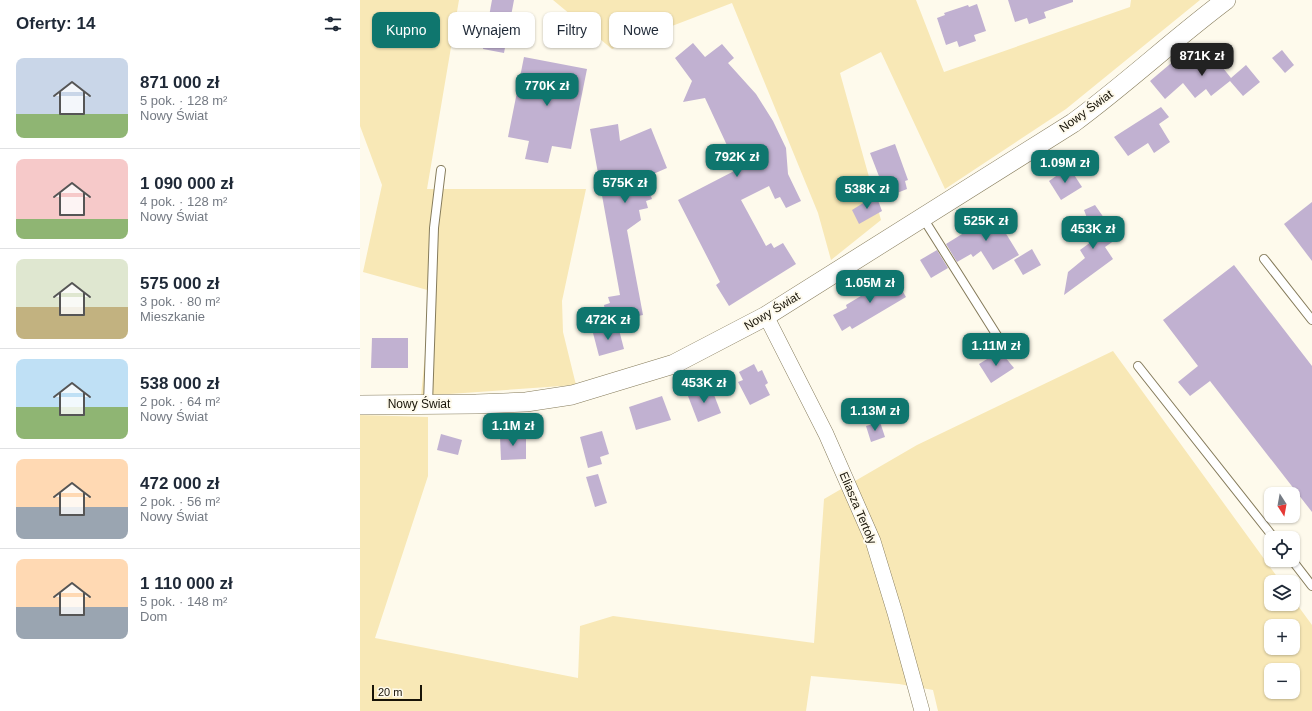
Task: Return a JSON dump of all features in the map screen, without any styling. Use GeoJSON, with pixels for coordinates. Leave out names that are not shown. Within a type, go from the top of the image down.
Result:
{"type":"FeatureCollection","features":[{"type":"Feature","properties":{"kind":"street","name":"Nowy Świat"},"geometry":{"type":"LineString","coordinates":[[360,405],[526,402],[572,395],[674,364],[766,316],[1073,123],[1096,106],[1188,28],[1226,0]]}},
{"type":"Feature","properties":{"kind":"street","name":"Eliasza Tertoły"},"geometry":{"type":"LineString","coordinates":[[766,316],[826,434],[873,541],[922,711]]}},
{"type":"Feature","properties":{"kind":"lane"},"geometry":{"type":"LineString","coordinates":[[428,404],[434,228],[441,170]]}},
{"type":"Feature","properties":{"kind":"lane"},"geometry":{"type":"LineString","coordinates":[[923,218],[1008,353]]}},
{"type":"Feature","properties":{"kind":"lane"},"geometry":{"type":"LineString","coordinates":[[1264,258],[1312,320]]}},
{"type":"Feature","properties":{"kind":"lane"},"geometry":{"type":"LineString","coordinates":[[1138,366],[1268,531]]}},
{"type":"Feature","properties":{"kind":"lane"},"geometry":{"type":"LineString","coordinates":[[1297,567],[1312,586]]}},
{"type":"Feature","properties":{"kind":"shaded area"},"geometry":{"type":"Polygon","coordinates":[[[360,0],[459,0],[457,12],[448,12],[448,48],[451,48],[427,189],[586,189],[562,301],[563,332],[576,385],[421,396],[431,291],[363,272],[382,185],[360,126],[360,0]]]}},
{"type":"Feature","properties":{"kind":"shaded area"},"geometry":{"type":"Polygon","coordinates":[[[553,0],[916,0],[944,72],[1130,7],[1131,0],[1200,0],[1066,109],[945,189],[881,52],[840,73],[881,220],[831,260],[818,213],[732,3],[673,26],[673,12],[609,12],[609,47],[601,40],[601,12],[567,12],[553,0]]]}},
{"type":"Feature","properties":{"kind":"shaded area"},"geometry":{"type":"Polygon","coordinates":[[[1113,351],[1264,559],[1264,567],[1270,567],[1276,575],[1264,575],[1264,611],[1300,611],[1300,609],[1312,625],[1312,711],[938,711],[933,690],[899,684],[811,676],[806,711],[360,711],[360,415],[428,417],[428,476],[375,638],[578,678],[580,626],[613,616],[814,643],[824,499],[917,445],[1113,351]]]}},
{"type":"Feature","properties":{"kind":"building"},"geometry":{"type":"Polygon","coordinates":[[[492,0],[514,0],[512,12],[490,12],[492,0]]]}},
{"type":"Feature","properties":{"kind":"building"},"geometry":{"type":"Polygon","coordinates":[[[1008,0],[1073,0],[1073,2],[1044,12],[1046,18],[1029,24],[1027,18],[1015,22],[1008,0]]]}},
{"type":"Feature","properties":{"kind":"building"},"geometry":{"type":"Polygon","coordinates":[[[977,4],[986,31],[974,35],[976,41],[959,47],[957,41],[946,45],[937,18],[945,15],[944,13],[968,5],[969,7],[977,4]]]}},
{"type":"Feature","properties":{"kind":"building"},"geometry":{"type":"Polygon","coordinates":[[[693,43],[705,57],[722,44],[734,58],[728,63],[756,94],[773,121],[786,148],[788,174],[801,201],[786,208],[780,197],[775,199],[769,186],[741,200],[766,246],[771,243],[774,248],[783,243],[796,264],[729,306],[716,285],[720,282],[678,200],[738,169],[705,98],[683,102],[692,81],[675,58],[693,43]]]}},
{"type":"Feature","properties":{"kind":"building"},"geometry":{"type":"Polygon","coordinates":[[[483,48],[505,48],[504,53],[483,48]]]}},
{"type":"Feature","properties":{"kind":"building"},"geometry":{"type":"Polygon","coordinates":[[[1207,48],[1231,78],[1246,65],[1260,82],[1243,96],[1230,81],[1211,96],[1206,89],[1195,98],[1183,83],[1165,99],[1150,81],[1176,59],[1182,67],[1207,48]]]}},
{"type":"Feature","properties":{"kind":"building"},"geometry":{"type":"Polygon","coordinates":[[[1282,50],[1294,65],[1285,73],[1272,58],[1282,50]]]}},
{"type":"Feature","properties":{"kind":"building"},"geometry":{"type":"Polygon","coordinates":[[[524,57],[587,69],[571,149],[552,146],[548,163],[525,159],[529,141],[508,137],[524,57]]]}},
{"type":"Feature","properties":{"kind":"building"},"geometry":{"type":"Polygon","coordinates":[[[1161,107],[1169,117],[1159,124],[1170,142],[1154,153],[1148,143],[1128,156],[1114,137],[1161,107]]]}},
{"type":"Feature","properties":{"kind":"building"},"geometry":{"type":"Polygon","coordinates":[[[618,124],[620,141],[651,128],[667,168],[644,178],[652,199],[646,201],[648,208],[639,210],[641,220],[627,230],[643,315],[607,322],[604,305],[610,303],[608,297],[620,295],[590,129],[618,124]]]}},
{"type":"Feature","properties":{"kind":"building"},"geometry":{"type":"Polygon","coordinates":[[[895,144],[908,180],[905,181],[907,189],[887,197],[870,153],[895,144]]]}},
{"type":"Feature","properties":{"kind":"building"},"geometry":{"type":"Polygon","coordinates":[[[1069,167],[1082,187],[1061,200],[1049,181],[1069,167]]]}},
{"type":"Feature","properties":{"kind":"building"},"geometry":{"type":"Polygon","coordinates":[[[876,195],[882,211],[859,224],[852,210],[876,195]]]}},
{"type":"Feature","properties":{"kind":"building"},"geometry":{"type":"Polygon","coordinates":[[[1312,202],[1312,261],[1284,224],[1312,202]]]}},
{"type":"Feature","properties":{"kind":"building"},"geometry":{"type":"Polygon","coordinates":[[[1095,205],[1118,238],[1105,247],[1113,259],[1064,295],[1068,272],[1085,258],[1080,250],[1095,239],[1084,210],[1095,205]]]}},
{"type":"Feature","properties":{"kind":"building"},"geometry":{"type":"Polygon","coordinates":[[[999,211],[1011,228],[1005,232],[1019,255],[993,270],[981,251],[973,257],[971,254],[957,262],[946,244],[999,211]]]}},
{"type":"Feature","properties":{"kind":"building"},"geometry":{"type":"Polygon","coordinates":[[[1032,249],[1041,265],[1023,275],[1014,260],[1032,249]]]}},
{"type":"Feature","properties":{"kind":"building"},"geometry":{"type":"Polygon","coordinates":[[[937,250],[948,268],[931,278],[920,260],[937,250]]]}},
{"type":"Feature","properties":{"kind":"building"},"geometry":{"type":"Polygon","coordinates":[[[1234,265],[1312,366],[1312,512],[1300,497],[1300,487],[1293,487],[1210,381],[1190,396],[1178,382],[1198,366],[1163,320],[1234,265]]]}},
{"type":"Feature","properties":{"kind":"building"},"geometry":{"type":"Polygon","coordinates":[[[894,276],[906,297],[852,329],[850,326],[842,331],[833,315],[847,308],[846,305],[894,276]]]}},
{"type":"Feature","properties":{"kind":"building"},"geometry":{"type":"Polygon","coordinates":[[[618,326],[624,349],[599,356],[593,333],[618,326]]]}},
{"type":"Feature","properties":{"kind":"building"},"geometry":{"type":"Polygon","coordinates":[[[372,338],[408,338],[408,368],[371,368],[372,338]]]}},
{"type":"Feature","properties":{"kind":"building"},"geometry":{"type":"Polygon","coordinates":[[[1000,351],[1014,368],[991,383],[979,364],[1000,351]]]}},
{"type":"Feature","properties":{"kind":"building"},"geometry":{"type":"Polygon","coordinates":[[[754,364],[758,372],[762,370],[768,383],[765,385],[770,395],[750,405],[738,382],[743,380],[739,372],[754,364]]]}},
{"type":"Feature","properties":{"kind":"building"},"geometry":{"type":"Polygon","coordinates":[[[711,387],[721,413],[698,422],[688,396],[711,387]]]}},
{"type":"Feature","properties":{"kind":"building"},"geometry":{"type":"Polygon","coordinates":[[[662,396],[671,420],[636,430],[629,407],[662,396]]]}},
{"type":"Feature","properties":{"kind":"building"},"geometry":{"type":"Polygon","coordinates":[[[880,422],[885,437],[871,442],[866,426],[880,422]]]}},
{"type":"Feature","properties":{"kind":"building"},"geometry":{"type":"Polygon","coordinates":[[[602,431],[609,454],[600,457],[602,464],[588,468],[580,437],[602,431]]]}},
{"type":"Feature","properties":{"kind":"building"},"geometry":{"type":"Polygon","coordinates":[[[441,434],[462,440],[458,455],[437,450],[441,434]]]}},
{"type":"Feature","properties":{"kind":"building"},"geometry":{"type":"Polygon","coordinates":[[[526,435],[526,459],[501,460],[500,436],[526,435]]]}},
{"type":"Feature","properties":{"kind":"building"},"geometry":{"type":"Polygon","coordinates":[[[598,474],[607,503],[595,507],[586,477],[598,474]]]}}]}
